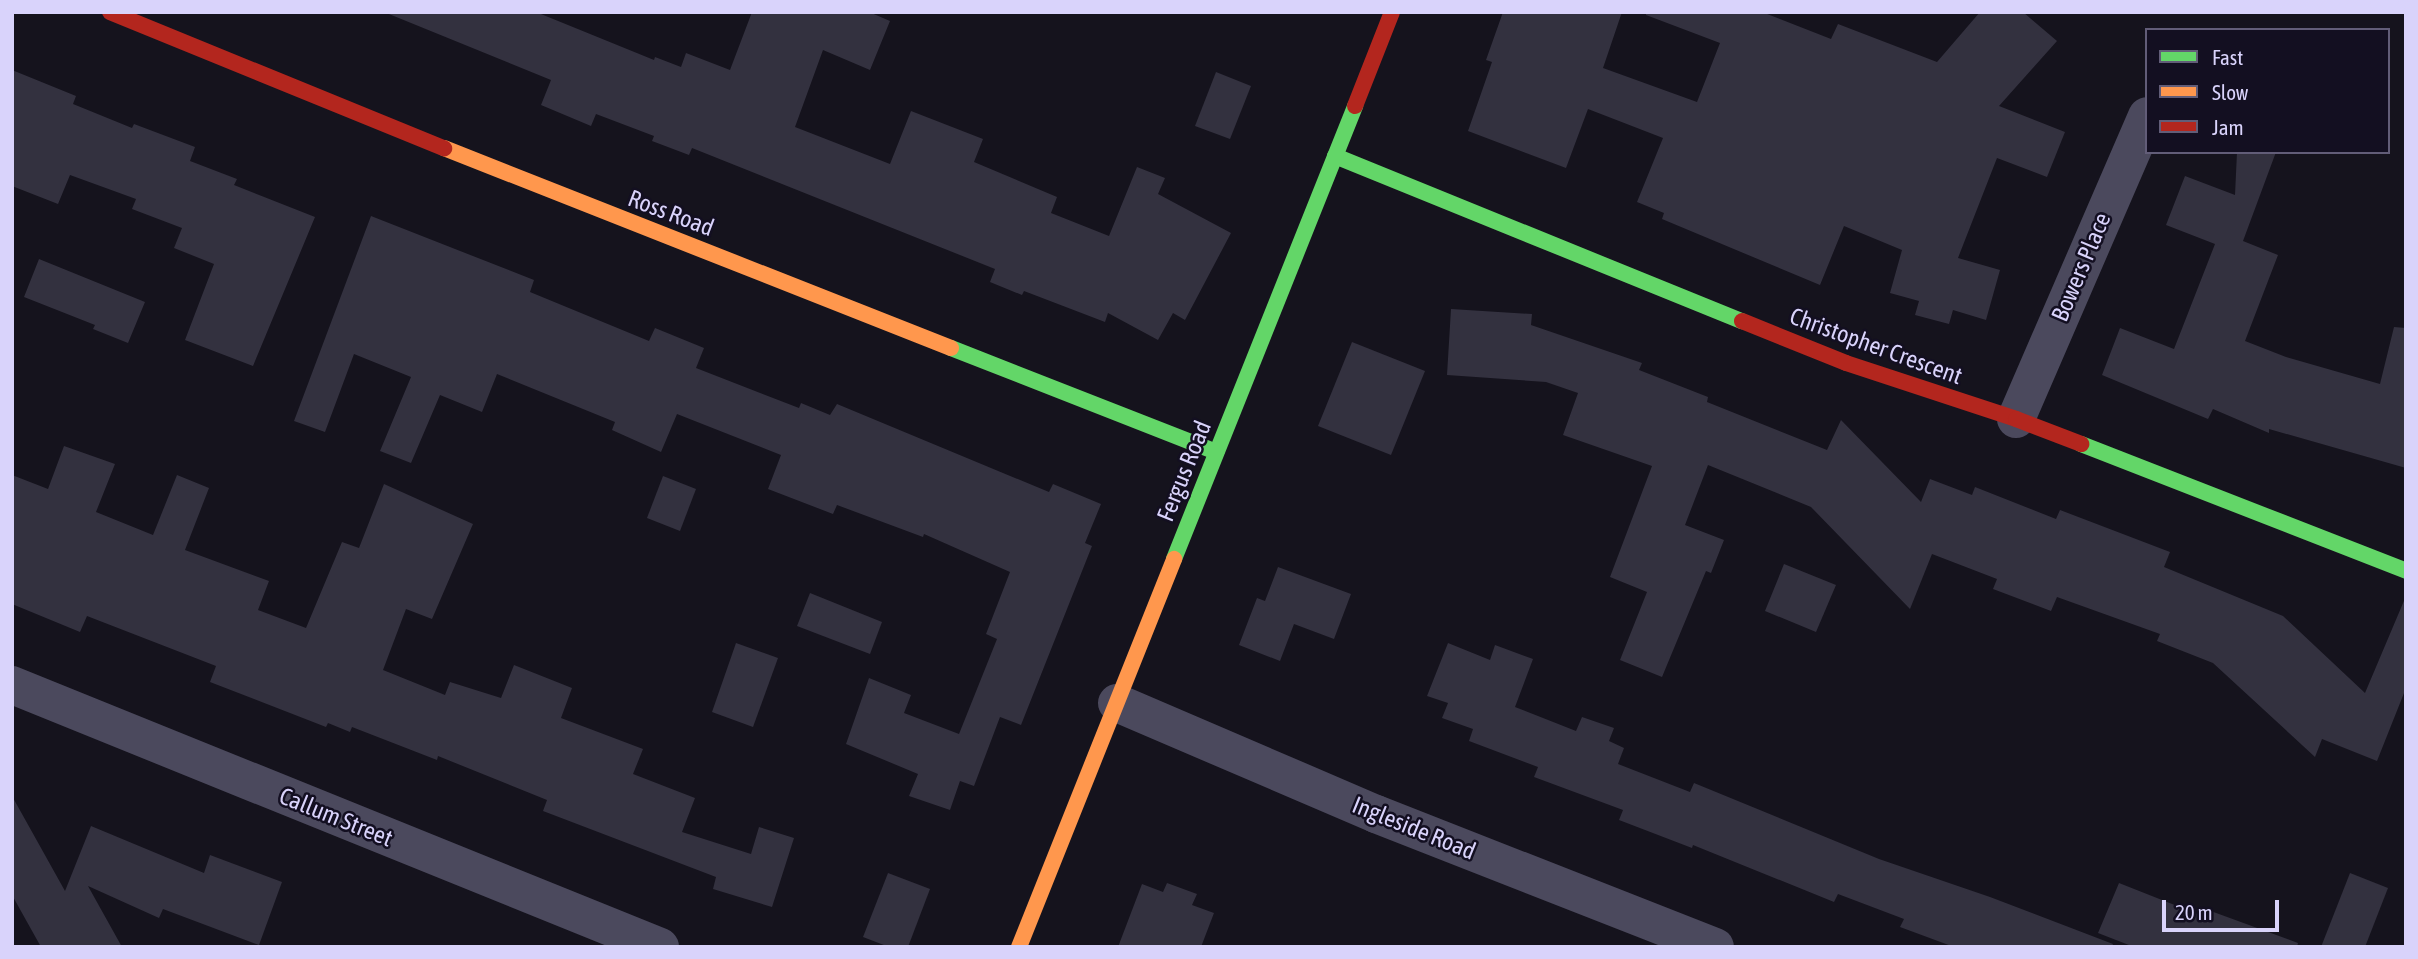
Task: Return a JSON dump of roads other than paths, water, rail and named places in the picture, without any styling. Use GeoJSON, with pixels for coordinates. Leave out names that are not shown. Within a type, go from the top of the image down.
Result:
{"type":"FeatureCollection","features":[{"type":"Feature","properties":{"kind":"street","name":"Ross Road"},"geometry":{"type":"LineString","coordinates":[[110,12],[297,90],[1216,452]]}},
{"type":"Feature","properties":{"kind":"street","name":"Fergus Road"},"geometry":{"type":"LineString","coordinates":[[1019,947],[1392,12]]}},
{"type":"Feature","properties":{"kind":"street","name":"Bowers Place"},"geometry":{"type":"LineString","coordinates":[[2016,419],[2145,121]]}},
{"type":"Feature","properties":{"kind":"street","name":"Christopher Crescent"},"geometry":{"type":"LineString","coordinates":[[1335,156],[1846,363],[2016,419],[2406,570]]}},
{"type":"Feature","properties":{"kind":"street","name":"Callum Street"},"geometry":{"type":"LineString","coordinates":[[12,685],[660,947]]}},
{"type":"Feature","properties":{"kind":"street","name":"Ingleside Road"},"geometry":{"type":"LineString","coordinates":[[1117,703],[1377,814],[1715,947]]}}]}
